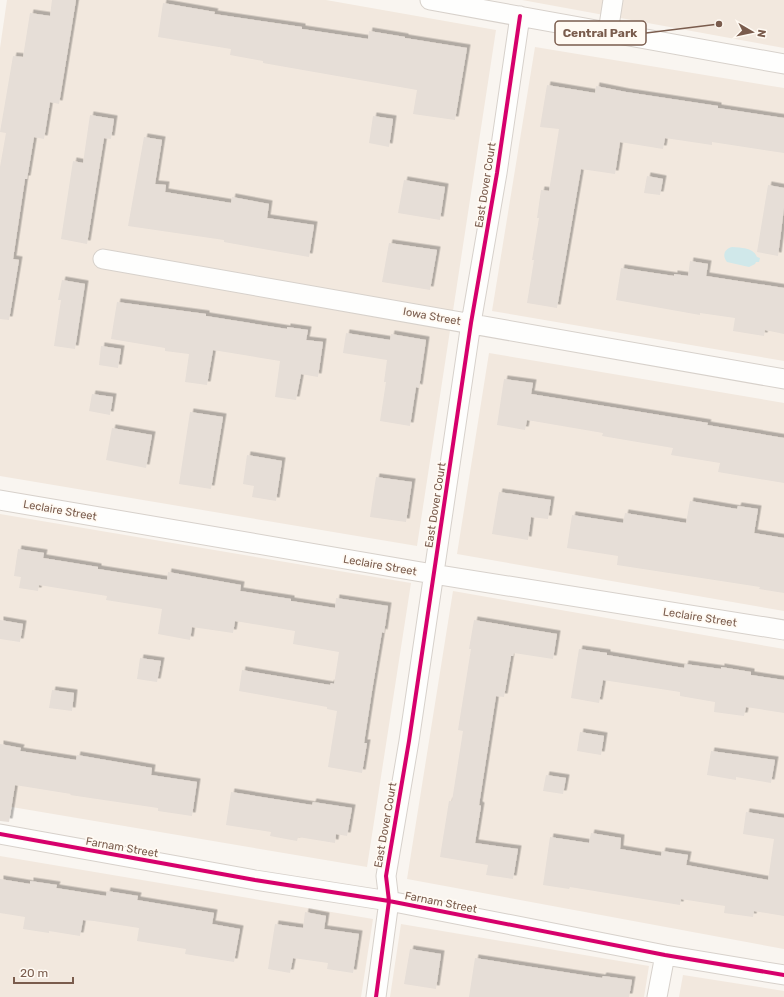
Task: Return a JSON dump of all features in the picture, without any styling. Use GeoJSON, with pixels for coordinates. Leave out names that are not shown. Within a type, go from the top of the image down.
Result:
{"type":"FeatureCollection","features":[{"type":"Feature","properties":{"kind":"street"},"geometry":{"type":"LineString","coordinates":[[430,0],[784,64]]}},
{"type":"Feature","properties":{"kind":"street"},"geometry":{"type":"LineString","coordinates":[[608,32],[613,0]]}},
{"type":"Feature","properties":{"kind":"street","name":"East Dover Court"},"geometry":{"type":"LineString","coordinates":[[376,997],[389,901],[386,876],[409,741],[471,323],[497,173],[520,16]]}},
{"type":"Feature","properties":{"kind":"street","name":"Iowa Street"},"geometry":{"type":"LineString","coordinates":[[103,259],[784,379]]}},
{"type":"Feature","properties":{"kind":"street","name":"Leclaire Street"},"geometry":{"type":"LineString","coordinates":[[0,500],[433,574],[784,630]]}},
{"type":"Feature","properties":{"kind":"street","name":"Farnam Street"},"geometry":{"type":"LineString","coordinates":[[0,834],[255,880],[389,901],[665,955],[784,975]]}},
{"type":"Feature","properties":{"kind":"street"},"geometry":{"type":"LineString","coordinates":[[657,997],[665,955]]}},
{"type":"Feature","properties":{"kind":"shaded area"},"geometry":{"type":"Polygon","coordinates":[[[7,0],[326,0],[496,30],[417,546],[0,476],[0,48],[7,0]]]}},
{"type":"Feature","properties":{"kind":"shaded area"},"geometry":{"type":"Polygon","coordinates":[[[522,0],[784,0],[784,48],[522,0]]]}},
{"type":"Feature","properties":{"kind":"shaded area"},"geometry":{"type":"Polygon","coordinates":[[[535,47],[784,88],[784,361],[492,311],[535,47]]]}},
{"type":"Feature","properties":{"kind":"shaded area"},"geometry":{"type":"Polygon","coordinates":[[[489,353],[784,403],[784,611],[457,554],[489,353]]]}},
{"type":"Feature","properties":{"kind":"shaded area"},"geometry":{"type":"Polygon","coordinates":[[[0,514],[411,583],[367,867],[0,805],[0,514]]]}},
{"type":"Feature","properties":{"kind":"shaded area"},"geometry":{"type":"Polygon","coordinates":[[[453,591],[784,649],[784,949],[407,879],[453,591]]]}},
{"type":"Feature","properties":{"kind":"shaded area"},"geometry":{"type":"Polygon","coordinates":[[[0,856],[373,919],[361,997],[0,997],[0,856]]]}},
{"type":"Feature","properties":{"kind":"shaded area"},"geometry":{"type":"Polygon","coordinates":[[[401,924],[649,966],[644,997],[390,997],[401,924]]]}},
{"type":"Feature","properties":{"kind":"shaded area"},"geometry":{"type":"Polygon","coordinates":[[[683,975],[784,991],[784,997],[679,997],[683,975]]]}},
{"type":"Feature","properties":{"kind":"water"},"geometry":{"type":"Polygon","coordinates":[[[732,247],[753,251],[757,257],[760,258],[759,262],[756,262],[749,267],[727,262],[724,255],[727,249],[732,247]]]}},
{"type":"Feature","properties":{"kind":"building"},"geometry":{"type":"Polygon","coordinates":[[[52,0],[76,0],[59,104],[50,102],[44,139],[34,137],[27,179],[25,179],[13,259],[19,260],[9,320],[0,319],[0,167],[6,133],[0,132],[13,56],[23,57],[30,13],[50,16],[52,0]]]}},
{"type":"Feature","properties":{"kind":"building"},"geometry":{"type":"Polygon","coordinates":[[[163,3],[215,12],[214,14],[302,27],[302,29],[368,39],[369,31],[467,48],[455,120],[413,114],[417,90],[263,63],[263,61],[230,55],[231,49],[158,37],[163,3]]]}},
{"type":"Feature","properties":{"kind":"building"},"geometry":{"type":"Polygon","coordinates":[[[547,85],[595,93],[596,86],[718,106],[718,108],[784,118],[784,153],[712,142],[712,145],[665,138],[663,149],[620,142],[615,174],[581,169],[557,308],[527,303],[534,260],[532,260],[539,218],[537,218],[541,190],[549,191],[559,129],[540,127],[547,85]]]}},
{"type":"Feature","properties":{"kind":"building"},"geometry":{"type":"Polygon","coordinates":[[[90,115],[114,119],[111,139],[104,138],[87,244],[61,239],[73,161],[83,163],[90,115]]]}},
{"type":"Feature","properties":{"kind":"building"},"geometry":{"type":"Polygon","coordinates":[[[373,116],[393,119],[389,147],[369,143],[373,116]]]}},
{"type":"Feature","properties":{"kind":"building"},"geometry":{"type":"Polygon","coordinates":[[[144,137],[162,140],[155,184],[166,185],[165,192],[231,203],[232,197],[269,204],[267,218],[314,225],[309,257],[224,242],[224,240],[128,226],[144,137]]]}},
{"type":"Feature","properties":{"kind":"building"},"geometry":{"type":"Polygon","coordinates":[[[647,176],[663,179],[660,195],[644,193],[647,176]]]}},
{"type":"Feature","properties":{"kind":"building"},"geometry":{"type":"Polygon","coordinates":[[[404,180],[445,187],[440,220],[398,213],[404,180]]]}},
{"type":"Feature","properties":{"kind":"building"},"geometry":{"type":"Polygon","coordinates":[[[768,185],[784,188],[784,208],[778,256],[757,252],[768,185]]]}},
{"type":"Feature","properties":{"kind":"building"},"geometry":{"type":"Polygon","coordinates":[[[389,243],[437,250],[430,290],[382,282],[389,243]]]}},
{"type":"Feature","properties":{"kind":"building"},"geometry":{"type":"Polygon","coordinates":[[[690,261],[708,264],[706,276],[784,288],[784,334],[765,330],[764,336],[733,331],[735,318],[700,313],[700,315],[616,300],[621,268],[674,276],[674,274],[688,276],[690,261]]]}},
{"type":"Feature","properties":{"kind":"building"},"geometry":{"type":"Polygon","coordinates":[[[62,280],[85,284],[75,349],[54,346],[61,300],[58,300],[62,280]]]}},
{"type":"Feature","properties":{"kind":"building"},"geometry":{"type":"Polygon","coordinates":[[[117,302],[206,314],[206,316],[287,329],[287,327],[308,330],[306,340],[323,342],[318,377],[301,374],[296,400],[275,397],[280,361],[213,350],[207,385],[185,382],[189,354],[165,351],[165,348],[111,339],[117,302]]]}},
{"type":"Feature","properties":{"kind":"building"},"geometry":{"type":"Polygon","coordinates":[[[346,333],[390,340],[391,334],[426,340],[419,388],[416,387],[410,426],[380,421],[386,382],[384,382],[387,360],[343,353],[346,333]]]}},
{"type":"Feature","properties":{"kind":"building"},"geometry":{"type":"Polygon","coordinates":[[[101,346],[121,349],[118,368],[99,365],[101,346]]]}},
{"type":"Feature","properties":{"kind":"building"},"geometry":{"type":"Polygon","coordinates":[[[504,379],[533,383],[531,394],[708,423],[707,425],[784,438],[784,483],[718,472],[720,463],[671,455],[673,448],[602,436],[603,433],[527,420],[525,430],[497,425],[504,379]]]}},
{"type":"Feature","properties":{"kind":"building"},"geometry":{"type":"Polygon","coordinates":[[[92,394],[113,397],[110,415],[89,411],[92,394]]]}},
{"type":"Feature","properties":{"kind":"building"},"geometry":{"type":"Polygon","coordinates":[[[190,412],[223,417],[211,489],[179,484],[190,412]]]}},
{"type":"Feature","properties":{"kind":"building"},"geometry":{"type":"Polygon","coordinates":[[[112,428],[152,435],[146,468],[106,460],[112,428]]]}},
{"type":"Feature","properties":{"kind":"building"},"geometry":{"type":"Polygon","coordinates":[[[247,455],[282,461],[276,501],[252,497],[254,486],[243,484],[247,455]]]}},
{"type":"Feature","properties":{"kind":"building"},"geometry":{"type":"Polygon","coordinates":[[[376,477],[412,482],[406,522],[370,517],[376,477]]]}},
{"type":"Feature","properties":{"kind":"building"},"geometry":{"type":"Polygon","coordinates":[[[499,492],[551,500],[548,519],[531,517],[528,540],[492,534],[499,492]]]}},
{"type":"Feature","properties":{"kind":"building"},"geometry":{"type":"Polygon","coordinates":[[[690,501],[737,509],[738,506],[758,509],[754,533],[784,538],[784,593],[759,589],[760,587],[617,565],[618,556],[567,548],[572,515],[623,523],[625,513],[686,523],[690,501]]]}},
{"type":"Feature","properties":{"kind":"building"},"geometry":{"type":"Polygon","coordinates":[[[18,549],[44,553],[43,558],[98,567],[98,569],[167,580],[168,572],[241,585],[240,591],[335,608],[336,598],[388,606],[372,691],[364,743],[367,743],[362,773],[328,767],[337,711],[327,709],[327,707],[239,691],[242,670],[330,685],[331,683],[334,684],[339,652],[293,644],[295,631],[235,621],[233,633],[192,627],[190,640],[158,634],[162,609],[106,600],[107,596],[39,585],[38,591],[19,588],[21,577],[14,576],[18,549]]]}},
{"type":"Feature","properties":{"kind":"building"},"geometry":{"type":"Polygon","coordinates":[[[0,620],[23,624],[20,642],[0,639],[0,620]]]}},
{"type":"Feature","properties":{"kind":"building"},"geometry":{"type":"Polygon","coordinates":[[[474,620],[557,634],[553,659],[514,653],[513,656],[511,656],[504,697],[496,696],[479,805],[481,806],[475,843],[518,849],[513,879],[486,875],[488,865],[440,857],[449,801],[452,801],[463,731],[458,730],[471,649],[469,649],[474,620]]]}},
{"type":"Feature","properties":{"kind":"building"},"geometry":{"type":"Polygon","coordinates":[[[579,649],[684,668],[685,664],[721,669],[721,667],[751,672],[751,675],[784,680],[784,713],[746,707],[744,716],[714,712],[715,702],[680,696],[680,692],[603,680],[599,703],[571,698],[579,649]]]}},
{"type":"Feature","properties":{"kind":"building"},"geometry":{"type":"Polygon","coordinates":[[[140,658],[161,661],[157,682],[137,679],[140,658]]]}},
{"type":"Feature","properties":{"kind":"building"},"geometry":{"type":"Polygon","coordinates":[[[52,690],[74,693],[72,711],[49,708],[52,690]]]}},
{"type":"Feature","properties":{"kind":"building"},"geometry":{"type":"Polygon","coordinates":[[[580,732],[604,736],[601,755],[577,751],[580,732]]]}},
{"type":"Feature","properties":{"kind":"building"},"geometry":{"type":"Polygon","coordinates":[[[0,744],[21,748],[20,751],[76,760],[77,755],[152,768],[151,775],[197,782],[192,816],[158,811],[158,808],[15,785],[9,822],[0,821],[0,744]]]}},
{"type":"Feature","properties":{"kind":"building"},"geometry":{"type":"Polygon","coordinates":[[[711,751],[775,760],[771,783],[736,777],[736,780],[707,775],[711,751]]]}},
{"type":"Feature","properties":{"kind":"building"},"geometry":{"type":"Polygon","coordinates":[[[546,775],[566,778],[563,794],[543,791],[546,775]]]}},
{"type":"Feature","properties":{"kind":"building"},"geometry":{"type":"Polygon","coordinates":[[[231,792],[312,805],[313,802],[352,808],[347,836],[336,834],[335,843],[298,837],[297,841],[270,836],[271,832],[226,825],[231,792]]]}},
{"type":"Feature","properties":{"kind":"building"},"geometry":{"type":"Polygon","coordinates":[[[746,812],[784,818],[784,916],[754,911],[753,917],[724,913],[725,906],[681,899],[680,905],[570,887],[569,889],[543,885],[550,837],[589,843],[591,833],[621,838],[620,849],[661,856],[662,851],[688,855],[686,865],[768,880],[774,839],[743,834],[746,812]]]}},
{"type":"Feature","properties":{"kind":"building"},"geometry":{"type":"Polygon","coordinates":[[[0,879],[30,884],[30,881],[57,885],[56,888],[106,896],[107,891],[138,896],[137,900],[214,913],[212,924],[240,929],[234,962],[185,954],[186,949],[137,941],[139,928],[83,920],[80,936],[23,929],[25,917],[0,913],[0,879]]]}},
{"type":"Feature","properties":{"kind":"building"},"geometry":{"type":"Polygon","coordinates":[[[305,912],[326,916],[324,929],[359,934],[353,973],[327,969],[328,963],[293,958],[290,973],[268,969],[275,924],[303,928],[305,912]]]}},
{"type":"Feature","properties":{"kind":"building"},"geometry":{"type":"Polygon","coordinates":[[[410,949],[441,954],[436,989],[404,984],[410,949]]]}},
{"type":"Feature","properties":{"kind":"building"},"geometry":{"type":"Polygon","coordinates":[[[475,958],[602,978],[603,976],[632,980],[629,997],[469,997],[475,958]]]}},
{"type":"Feature","properties":{"kind":"cycle path"},"geometry":{"type":"LineString","coordinates":[[376,997],[389,901],[386,876],[409,741],[471,323],[497,173],[520,16]]}},
{"type":"Feature","properties":{"kind":"cycle path"},"geometry":{"type":"LineString","coordinates":[[0,834],[255,880],[389,901],[665,955],[784,975]]}},
{"type":"Feature","properties":{"kind":"place","name":"Central Park"},"geometry":{"type":"Point","coordinates":[719,24]}}]}
